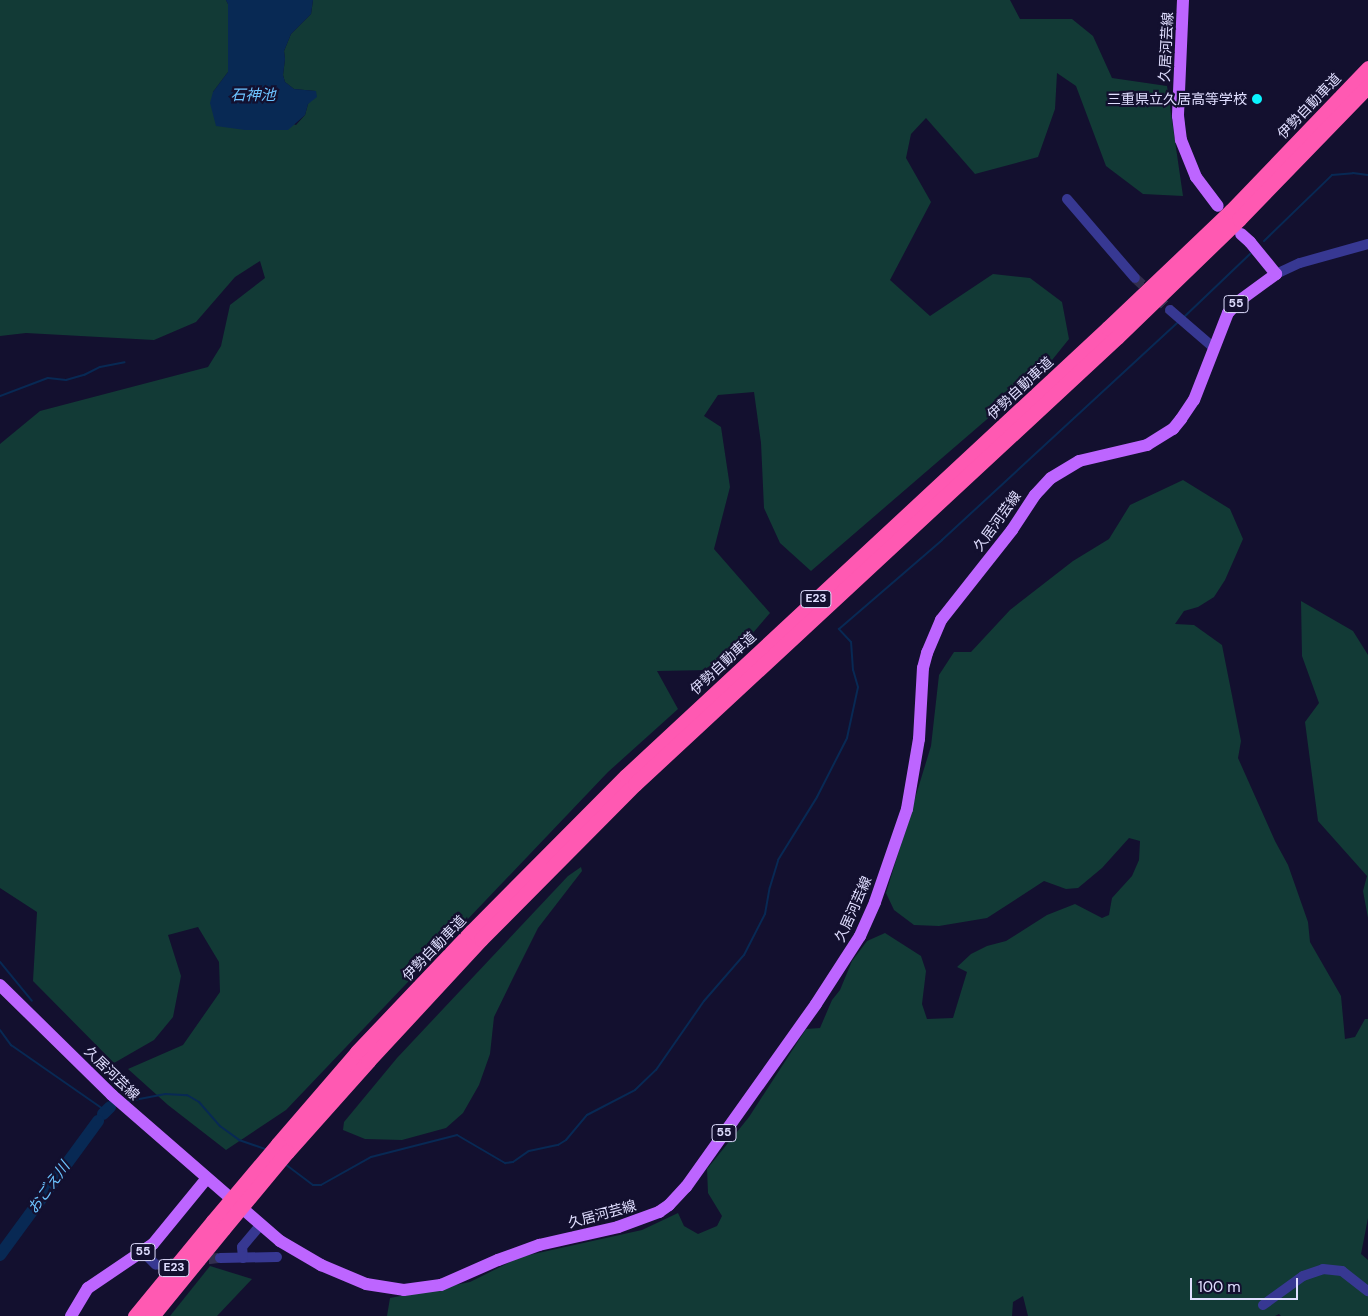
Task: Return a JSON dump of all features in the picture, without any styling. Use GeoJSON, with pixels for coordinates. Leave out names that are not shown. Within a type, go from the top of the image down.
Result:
{"type":"FeatureCollection","features":[{"type":"Feature","properties":{"kind":"highway","name":"伊勢自動車道"},"geometry":{"type":"LineString","coordinates":[[135,1316],[218,1225],[283,1148],[358,1052],[472,931],[626,776],[1108,328],[1231,211],[1368,68]]}},
{"type":"Feature","properties":{"kind":"highway","name":"伊勢自動車道"},"geometry":{"type":"LineString","coordinates":[[283,1148],[368,1061],[481,940],[635,784],[1117,337],[1239,219],[1368,86]]}},
{"type":"Feature","properties":{"kind":"highway","name":"伊勢自動車道"},"geometry":{"type":"LineString","coordinates":[[152,1316],[218,1225]]}},
{"type":"Feature","properties":{"kind":"main road","name":"久居河芸線"},"geometry":{"type":"LineString","coordinates":[[1183,0],[1178,116],[1181,140],[1196,177],[1218,206]]}},
{"type":"Feature","properties":{"kind":"main road"},"geometry":{"type":"LineString","coordinates":[[1241,234],[1250,242],[1276,274]]}},
{"type":"Feature","properties":{"kind":"main road","name":"久居河芸線"},"geometry":{"type":"LineString","coordinates":[[0,985],[112,1095],[280,1241],[302,1255],[350,1278],[380,1288],[416,1290],[441,1286],[498,1260],[540,1245],[592,1234],[642,1220],[669,1205],[686,1187],[843,964],[860,936],[875,902],[906,809],[919,740],[923,668],[936,630],[947,611],[1012,530],[1035,495],[1051,478],[1079,461],[1148,445],[1173,429],[1194,400],[1228,313],[1276,274]]}},
{"type":"Feature","properties":{"kind":"main road","name":"55"},"geometry":{"type":"LineString","coordinates":[[71,1316],[88,1288],[153,1244],[207,1178]]}},
{"type":"Feature","properties":{"kind":"street"},"geometry":{"type":"LineString","coordinates":[[1067,198],[1135,278]]}},
{"type":"Feature","properties":{"kind":"street"},"geometry":{"type":"LineString","coordinates":[[1276,274],[1300,263],[1368,244]]}},
{"type":"Feature","properties":{"kind":"street"},"geometry":{"type":"LineString","coordinates":[[1170,310],[1214,347]]}},
{"type":"Feature","properties":{"kind":"street"},"geometry":{"type":"LineString","coordinates":[[243,1258],[242,1247],[260,1224]]}},
{"type":"Feature","properties":{"kind":"street"},"geometry":{"type":"LineString","coordinates":[[143,1252],[156,1265]]}},
{"type":"Feature","properties":{"kind":"street"},"geometry":{"type":"LineString","coordinates":[[220,1258],[277,1257]]}},
{"type":"Feature","properties":{"kind":"street"},"geometry":{"type":"LineString","coordinates":[[1263,1304],[1304,1276],[1323,1268],[1342,1271],[1368,1291]]}},
{"type":"Feature","properties":{"kind":"green space"},"geometry":{"type":"Polygon","coordinates":[[[0,0],[226,0],[228,4],[228,72],[213,92],[296,125],[305,115],[315,91],[294,89],[285,82],[283,75],[284,51],[291,34],[311,14],[313,0],[1010,0],[1020,19],[1072,19],[1093,36],[1112,78],[1167,86],[1183,196],[1143,194],[1106,166],[1076,86],[1057,73],[1055,109],[1038,157],[975,174],[926,118],[911,134],[906,158],[931,202],[890,280],[930,316],[993,274],[1030,278],[1062,302],[1069,339],[1044,370],[811,571],[780,543],[764,508],[761,443],[754,392],[718,395],[704,416],[721,427],[730,487],[714,549],[770,613],[740,648],[709,670],[657,671],[678,709],[608,772],[286,1110],[226,1150],[168,1105],[128,1069],[183,1045],[220,992],[219,962],[198,927],[168,935],[181,976],[173,1017],[154,1040],[114,1063],[33,981],[37,912],[0,888],[0,444],[40,411],[208,367],[221,346],[230,305],[265,278],[260,261],[235,277],[196,322],[154,340],[26,333],[0,336],[0,0]]]}},
{"type":"Feature","properties":{"kind":"green space"},"geometry":{"type":"Polygon","coordinates":[[[1183,480],[1230,509],[1243,539],[1225,580],[1214,597],[1198,607],[1184,611],[1175,624],[1194,625],[1222,645],[1241,741],[1238,758],[1275,841],[1288,865],[1308,922],[1310,942],[1341,996],[1345,1039],[1355,1037],[1365,1019],[1368,1019],[1368,1218],[1361,1254],[1368,1260],[1368,1316],[1281,1316],[1279,1314],[1275,1316],[1028,1316],[1023,1296],[1013,1302],[1012,1316],[387,1316],[390,1298],[470,1282],[520,1257],[642,1230],[678,1213],[684,1226],[698,1234],[717,1226],[722,1216],[708,1193],[707,1169],[749,1117],[806,1029],[820,1028],[832,1000],[840,990],[852,961],[867,941],[885,933],[921,956],[926,971],[922,1004],[927,1019],[953,1018],[967,972],[957,967],[971,954],[987,946],[1006,941],[1047,915],[1075,904],[1102,918],[1109,915],[1112,898],[1132,876],[1139,860],[1140,841],[1129,838],[1102,868],[1078,888],[1066,889],[1044,881],[987,918],[939,926],[914,925],[894,910],[886,893],[931,746],[939,675],[954,652],[971,652],[1010,610],[1073,561],[1109,539],[1130,505],[1183,480]]]}},
{"type":"Feature","properties":{"kind":"green space"},"geometry":{"type":"Polygon","coordinates":[[[1301,601],[1353,631],[1368,655],[1368,918],[1363,891],[1367,876],[1318,821],[1305,722],[1319,703],[1302,656],[1301,601]]]}},
{"type":"Feature","properties":{"kind":"green space"},"geometry":{"type":"Polygon","coordinates":[[[581,867],[582,871],[538,928],[494,1017],[490,1054],[479,1085],[463,1113],[446,1128],[402,1140],[365,1139],[343,1130],[344,1122],[397,1058],[568,876],[581,867]]]}},
{"type":"Feature","properties":{"kind":"green space"},"geometry":{"type":"Polygon","coordinates":[[[210,1266],[252,1279],[217,1316],[170,1316],[210,1266]]]}},
{"type":"Feature","properties":{"kind":"water","name":"石神池"},"geometry":{"type":"Polygon","coordinates":[[[226,0],[313,0],[311,14],[291,34],[284,51],[283,75],[285,82],[294,89],[316,91],[317,97],[308,104],[305,115],[288,130],[245,130],[216,126],[210,103],[213,92],[228,72],[228,4],[226,0]]]}},
{"type":"Feature","properties":{"kind":"waterway"},"geometry":{"type":"LineString","coordinates":[[1264,241],[1332,175],[1353,173],[1368,175]]}},
{"type":"Feature","properties":{"kind":"waterway"},"geometry":{"type":"LineString","coordinates":[[1183,318],[1250,254]]}},
{"type":"Feature","properties":{"kind":"waterway"},"geometry":{"type":"LineString","coordinates":[[285,1164],[313,1185],[321,1185],[371,1157],[457,1135],[505,1163],[513,1162],[529,1151],[558,1145],[566,1140],[587,1115],[635,1090],[656,1070],[704,1001],[744,955],[765,914],[778,860],[817,797],[847,738],[858,687],[853,670],[851,642],[839,629],[942,540],[1178,322]]}},
{"type":"Feature","properties":{"kind":"waterway"},"geometry":{"type":"LineString","coordinates":[[0,396],[48,378],[66,380],[84,375],[100,367],[125,362]]}},
{"type":"Feature","properties":{"kind":"waterway"},"geometry":{"type":"LineString","coordinates":[[0,962],[32,1001]]}},
{"type":"Feature","properties":{"kind":"waterway"},"geometry":{"type":"LineString","coordinates":[[0,1030],[11,1045],[106,1111]]}},
{"type":"Feature","properties":{"kind":"waterway"},"geometry":{"type":"LineString","coordinates":[[129,1101],[165,1094],[187,1095],[199,1102],[220,1126],[239,1140],[265,1149]]}},
{"type":"Feature","properties":{"kind":"waterway","name":"おごえ川"},"geometry":{"type":"LineString","coordinates":[[103,1114],[110,1107]]}},
{"type":"Feature","properties":{"kind":"waterway","name":"おごえ川"},"geometry":{"type":"LineString","coordinates":[[0,1255],[98,1121]]}},
{"type":"Feature","properties":{"kind":"tunnel"},"geometry":{"type":"LineString","coordinates":[[1135,278],[1170,310]]}},
{"type":"Feature","properties":{"kind":"tunnel"},"geometry":{"type":"LineString","coordinates":[[194,1261],[220,1258]]}},
{"type":"Feature","properties":{"kind":"tunnel"},"geometry":{"type":"LineString","coordinates":[[156,1265],[180,1262]]}},
{"type":"Feature","properties":{"kind":"place","name":"三重県立久居高等学校"},"geometry":{"type":"Point","coordinates":[1257,99]}}]}
